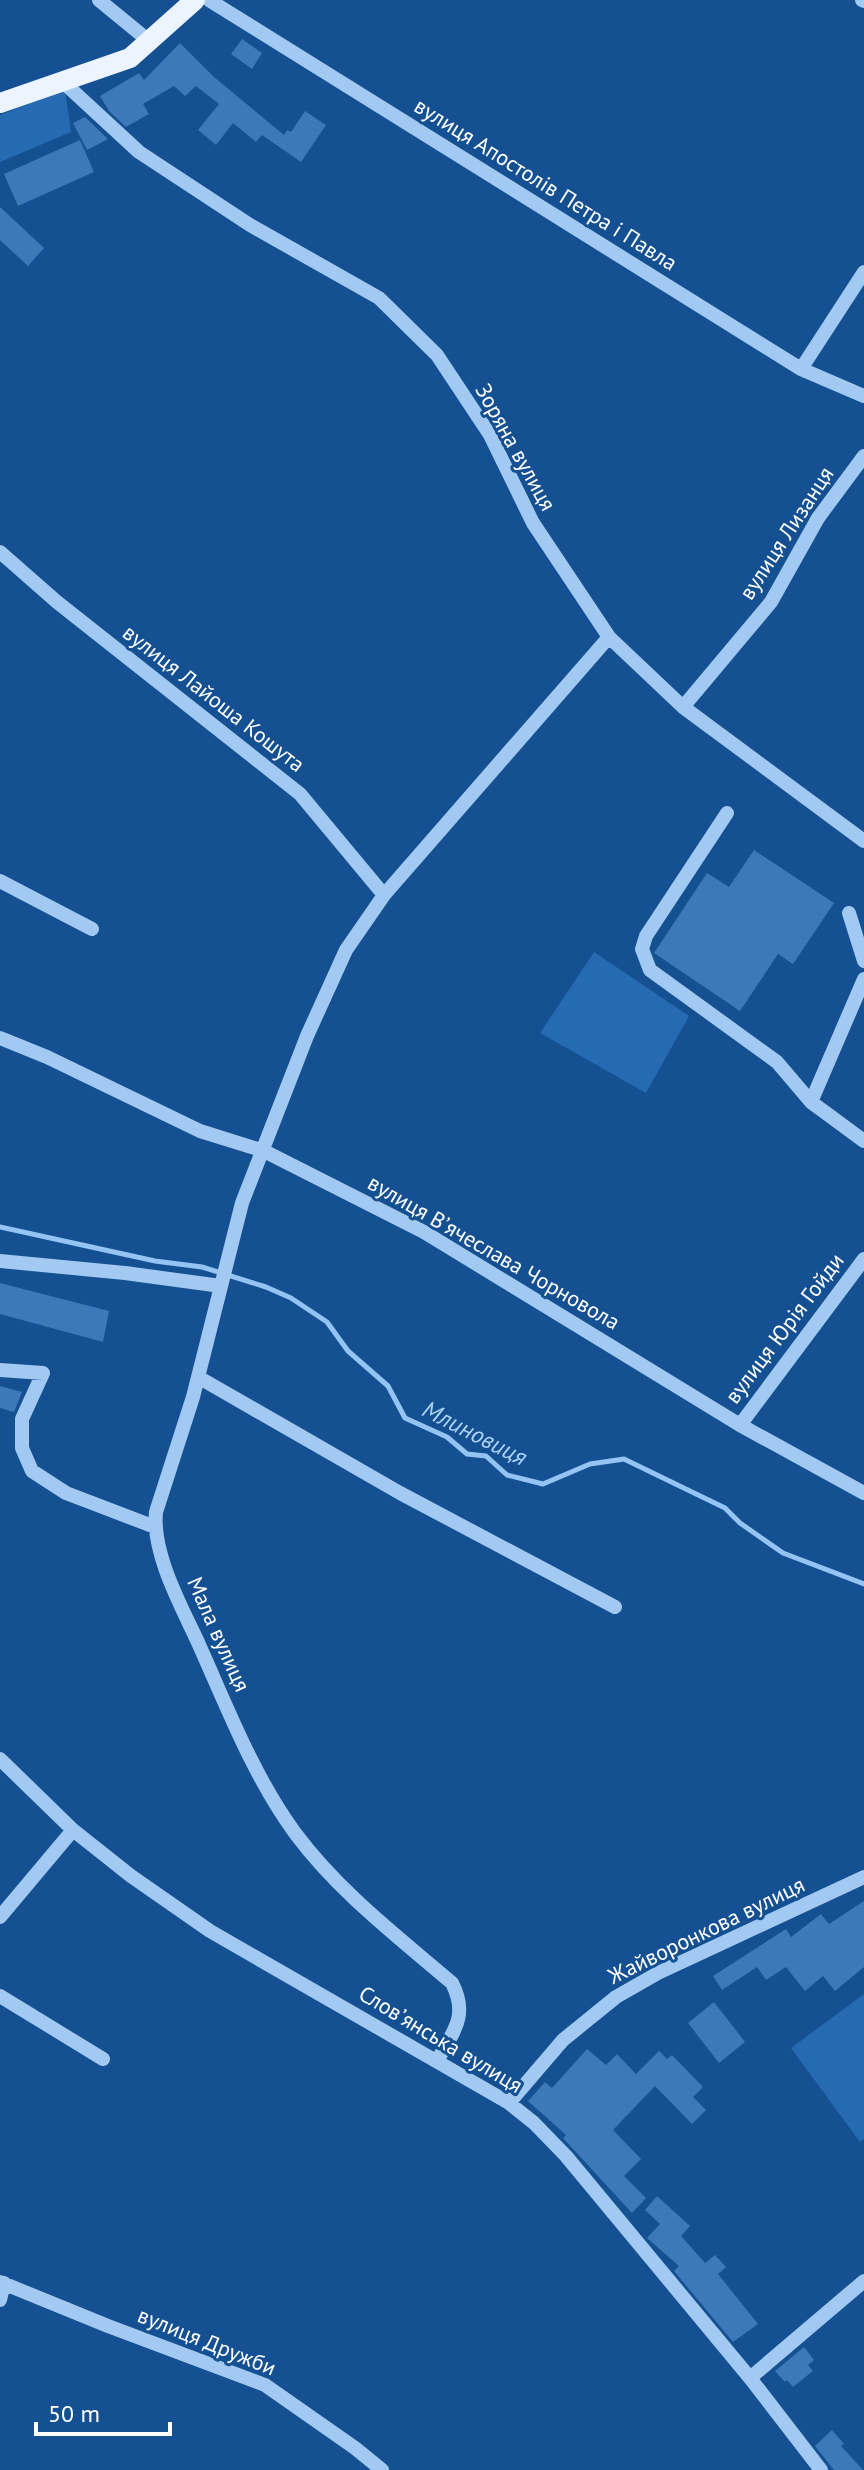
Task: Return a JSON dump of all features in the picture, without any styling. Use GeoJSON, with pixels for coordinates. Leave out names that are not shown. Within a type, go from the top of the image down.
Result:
{"type":"FeatureCollection","features":[{"type":"Feature","properties":{"kind":"main road"},"geometry":{"type":"LineString","coordinates":[[0,103],[130,58],[195,0]]}},
{"type":"Feature","properties":{"kind":"street"},"geometry":{"type":"LineString","coordinates":[[99,0],[149,41]]}},
{"type":"Feature","properties":{"kind":"street","name":"вулиця Апостолів Петра і Павла"},"geometry":{"type":"LineString","coordinates":[[209,0],[801,369],[864,396]]}},
{"type":"Feature","properties":{"kind":"street","name":"Зоряна вулиця"},"geometry":{"type":"LineString","coordinates":[[62,81],[139,152],[250,225],[379,298],[437,355],[490,435],[533,523],[609,637],[683,707],[864,841]]}},
{"type":"Feature","properties":{"kind":"street"},"geometry":{"type":"LineString","coordinates":[[801,369],[864,272]]}},
{"type":"Feature","properties":{"kind":"street","name":"вулиця Лизанця"},"geometry":{"type":"LineString","coordinates":[[683,707],[771,602],[818,518],[864,456]]}},
{"type":"Feature","properties":{"kind":"street","name":"вулиця Лайоша Кошута"},"geometry":{"type":"LineString","coordinates":[[0,552],[57,602],[300,794],[384,895]]}},
{"type":"Feature","properties":{"kind":"street","name":"Мала вулиця"},"geometry":{"type":"LineString","coordinates":[[437,2061],[459,2020],[461,2006],[452,1983],[359,1905],[294,1831],[252,1762],[185,1614],[157,1544],[156,1512],[198,1377],[242,1203],[307,1036],[346,950],[384,895],[609,637]]}},
{"type":"Feature","properties":{"kind":"street"},"geometry":{"type":"LineString","coordinates":[[727,813],[646,936],[642,949],[650,970],[777,1062],[811,1102],[864,1141]]}},
{"type":"Feature","properties":{"kind":"street"},"geometry":{"type":"LineString","coordinates":[[0,881],[92,929]]}},
{"type":"Feature","properties":{"kind":"street"},"geometry":{"type":"LineString","coordinates":[[849,913],[864,961]]}},
{"type":"Feature","properties":{"kind":"street"},"geometry":{"type":"LineString","coordinates":[[811,1102],[864,979]]}},
{"type":"Feature","properties":{"kind":"street","name":"вулиця Вʼячеслава Чорновола"},"geometry":{"type":"LineString","coordinates":[[0,1038],[47,1057],[200,1131],[264,1151],[424,1232],[740,1425],[864,1493]]}},
{"type":"Feature","properties":{"kind":"street","name":"вулиця Юрія Гойди"},"geometry":{"type":"LineString","coordinates":[[740,1425],[864,1259]]}},
{"type":"Feature","properties":{"kind":"street"},"geometry":{"type":"LineString","coordinates":[[0,1261],[221,1286]]}},
{"type":"Feature","properties":{"kind":"street"},"geometry":{"type":"LineString","coordinates":[[0,1370],[43,1373],[22,1419],[22,1448],[32,1471],[66,1493],[155,1527]]}},
{"type":"Feature","properties":{"kind":"street"},"geometry":{"type":"LineString","coordinates":[[198,1377],[400,1493],[615,1607]]}},
{"type":"Feature","properties":{"kind":"street","name":"Словʼянська вулиця"},"geometry":{"type":"LineString","coordinates":[[0,1759],[73,1830],[131,1876],[210,1931],[509,2103],[534,2123],[566,2156],[750,2378],[821,2470]]}},
{"type":"Feature","properties":{"kind":"street"},"geometry":{"type":"LineString","coordinates":[[0,1917],[73,1830]]}},
{"type":"Feature","properties":{"kind":"street","name":"Жайворонкова вулиця"},"geometry":{"type":"LineString","coordinates":[[509,2103],[563,2040],[616,1997],[658,1973],[864,1877]]}},
{"type":"Feature","properties":{"kind":"street"},"geometry":{"type":"LineString","coordinates":[[0,1996],[103,2059]]}},
{"type":"Feature","properties":{"kind":"street"},"geometry":{"type":"LineString","coordinates":[[750,2378],[864,2281]]}},
{"type":"Feature","properties":{"kind":"street"},"geometry":{"type":"LineString","coordinates":[[0,2300],[2,2283]]}},
{"type":"Feature","properties":{"kind":"street","name":"вулиця Дружби"},"geometry":{"type":"LineString","coordinates":[[2,2283],[265,2385],[382,2470]]}},
{"type":"Feature","properties":{"kind":"shaded area"},"geometry":{"type":"Polygon","coordinates":[[[65,90],[71,132],[0,162],[0,115],[65,90]]]}},
{"type":"Feature","properties":{"kind":"shaded area"},"geometry":{"type":"Polygon","coordinates":[[[594,952],[689,1016],[646,1093],[540,1033],[594,952]]]}},
{"type":"Feature","properties":{"kind":"shaded area"},"geometry":{"type":"Polygon","coordinates":[[[864,1994],[864,2139],[860,2142],[791,2048],[864,1994]]]}},
{"type":"Feature","properties":{"kind":"building"},"geometry":{"type":"Polygon","coordinates":[[[242,39],[262,53],[252,69],[231,54],[242,39]]]}},
{"type":"Feature","properties":{"kind":"building"},"geometry":{"type":"Polygon","coordinates":[[[180,43],[214,77],[284,135],[287,130],[291,132],[305,111],[326,125],[301,162],[262,135],[256,142],[233,123],[216,145],[198,130],[219,104],[196,86],[185,96],[174,86],[143,104],[149,114],[126,127],[109,111],[100,96],[139,73],[144,80],[180,43]]]}},
{"type":"Feature","properties":{"kind":"building"},"geometry":{"type":"Polygon","coordinates":[[[85,117],[108,139],[87,150],[73,123],[85,117]]]}},
{"type":"Feature","properties":{"kind":"building"},"geometry":{"type":"Polygon","coordinates":[[[80,140],[94,172],[18,206],[4,174],[80,140]]]}},
{"type":"Feature","properties":{"kind":"building"},"geometry":{"type":"Polygon","coordinates":[[[0,207],[44,248],[28,266],[0,240],[0,207]]]}},
{"type":"Feature","properties":{"kind":"building"},"geometry":{"type":"Polygon","coordinates":[[[754,850],[834,903],[793,964],[778,954],[740,1011],[654,953],[707,873],[729,887],[754,850]]]}},
{"type":"Feature","properties":{"kind":"building"},"geometry":{"type":"Polygon","coordinates":[[[0,1283],[109,1311],[103,1342],[0,1314],[0,1283]]]}},
{"type":"Feature","properties":{"kind":"building"},"geometry":{"type":"Polygon","coordinates":[[[0,1386],[22,1392],[14,1412],[0,1408],[0,1386]]]}},
{"type":"Feature","properties":{"kind":"building"},"geometry":{"type":"Polygon","coordinates":[[[864,1901],[864,1967],[835,1991],[823,1976],[805,1991],[786,1967],[766,1980],[757,1967],[722,1990],[713,1976],[786,1929],[791,1937],[821,1914],[829,1924],[864,1901]]]}},
{"type":"Feature","properties":{"kind":"building"},"geometry":{"type":"Polygon","coordinates":[[[714,2002],[745,2042],[719,2063],[688,2023],[714,2002]]]}},
{"type":"Feature","properties":{"kind":"building"},"geometry":{"type":"Polygon","coordinates":[[[587,2049],[606,2065],[617,2054],[636,2074],[659,2051],[667,2059],[672,2055],[703,2087],[693,2097],[706,2110],[692,2124],[655,2086],[613,2130],[641,2159],[624,2176],[646,2198],[632,2213],[563,2138],[566,2135],[528,2101],[545,2082],[552,2088],[587,2049]]]}},
{"type":"Feature","properties":{"kind":"building"},"geometry":{"type":"Polygon","coordinates":[[[657,2196],[690,2226],[681,2236],[705,2263],[715,2255],[726,2267],[718,2274],[758,2324],[733,2342],[674,2271],[679,2266],[647,2238],[660,2224],[645,2210],[657,2196]]]}},
{"type":"Feature","properties":{"kind":"building"},"geometry":{"type":"Polygon","coordinates":[[[804,2347],[814,2360],[808,2365],[813,2371],[793,2387],[775,2371],[804,2347]]]}},
{"type":"Feature","properties":{"kind":"building"},"geometry":{"type":"Polygon","coordinates":[[[832,2430],[844,2444],[841,2446],[863,2470],[834,2470],[815,2446],[832,2430]]]}},
{"type":"Feature","properties":{"kind":"waterway","name":"Млиновиця"},"geometry":{"type":"LineString","coordinates":[[0,1227],[155,1261],[202,1267],[266,1287],[291,1298],[327,1322],[348,1351],[388,1386],[405,1418],[447,1437],[467,1454],[486,1456],[507,1475],[543,1484],[590,1464],[624,1459],[725,1508],[740,1523],[783,1553],[864,1584]]}}]}
